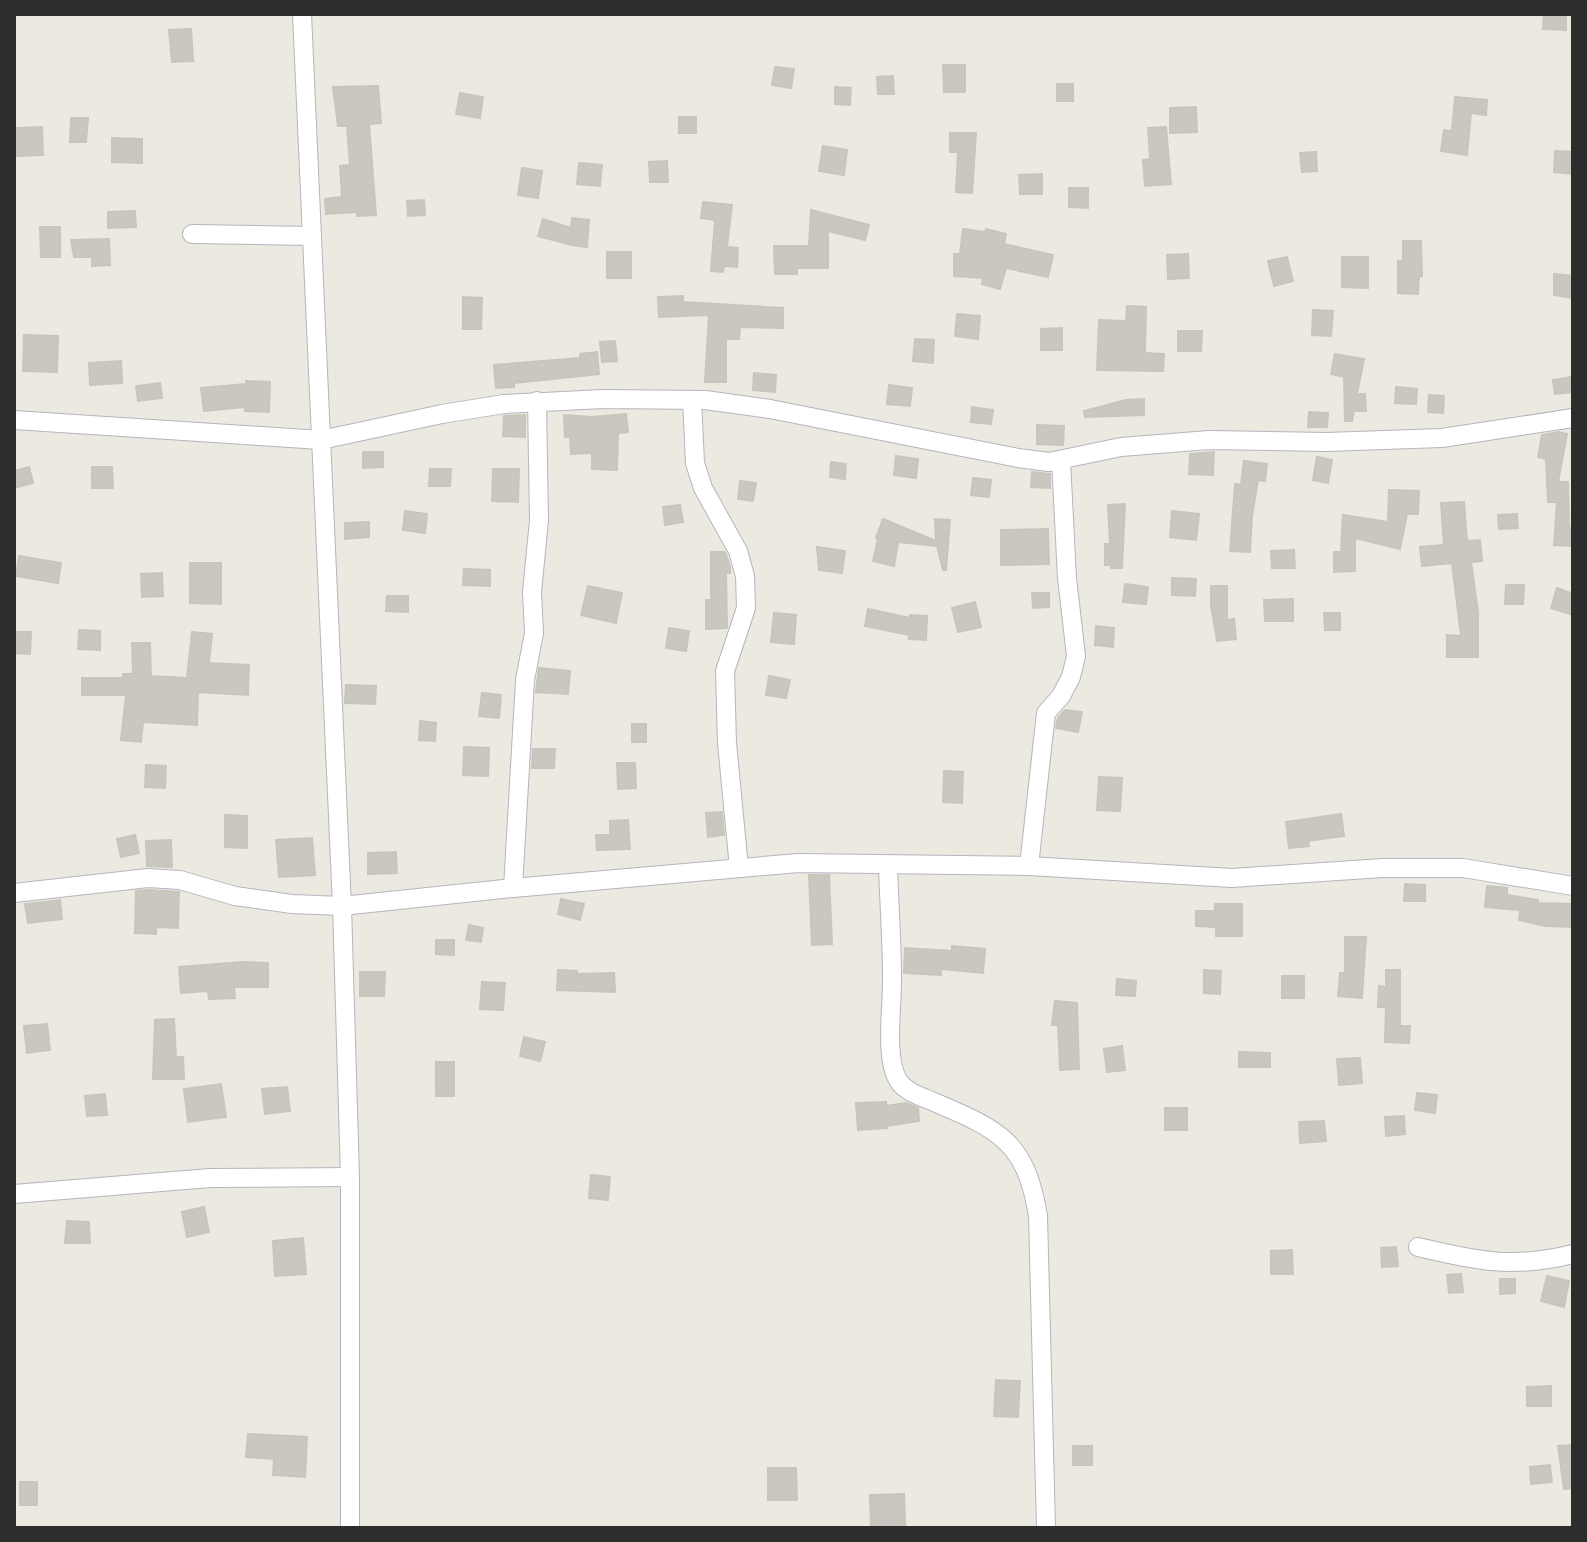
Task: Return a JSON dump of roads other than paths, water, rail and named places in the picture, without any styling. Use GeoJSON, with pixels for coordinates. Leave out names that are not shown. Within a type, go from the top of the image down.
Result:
{"type":"FeatureCollection","features":[{"type":"Feature","properties":{"kind":"street"},"geometry":{"type":"LineString","coordinates":[[302,14],[342,906],[350,1177],[350,1528]]}},
{"type":"Feature","properties":{"kind":"street"},"geometry":{"type":"LineString","coordinates":[[192,234],[312,236]]}},
{"type":"Feature","properties":{"kind":"street"},"geometry":{"type":"LineString","coordinates":[[14,420],[321,440],[442,414],[537,401],[692,400],[770,409],[1049,462],[1121,447],[1209,440],[1326,442],[1442,438],[1573,418]]}},
{"type":"Feature","properties":{"kind":"street"},"geometry":{"type":"LineString","coordinates":[[692,400],[695,463],[703,488],[738,551],[745,576],[746,608],[725,671],[727,743],[739,868]]}},
{"type":"Feature","properties":{"kind":"street"},"geometry":{"type":"LineString","coordinates":[[513,888],[525,680],[534,633],[532,592],[539,520],[537,401]]}},
{"type":"Feature","properties":{"kind":"street"},"geometry":{"type":"LineString","coordinates":[[1029,866],[1046,713],[1061,696],[1071,677],[1076,656],[1067,578],[1061,460]]}},
{"type":"Feature","properties":{"kind":"street"},"geometry":{"type":"LineString","coordinates":[[14,893],[148,878],[180,880],[235,896],[292,904],[342,906],[798,863],[1029,866],[1232,878],[1299,876],[1383,868],[1463,868],[1573,886]]}},
{"type":"Feature","properties":{"kind":"street"},"geometry":{"type":"LineString","coordinates":[[888,866],[892,1057],[897,1079],[907,1090],[973,1118],[1002,1137],[1021,1157],[1033,1183],[1038,1216],[1046,1528]]}},
{"type":"Feature","properties":{"kind":"street"},"geometry":{"type":"LineString","coordinates":[[14,1194],[210,1178],[350,1177]]}},
{"type":"Feature","properties":{"kind":"street"},"geometry":{"type":"LineString","coordinates":[[1418,1247],[1481,1261],[1539,1262],[1573,1254]]}}]}
